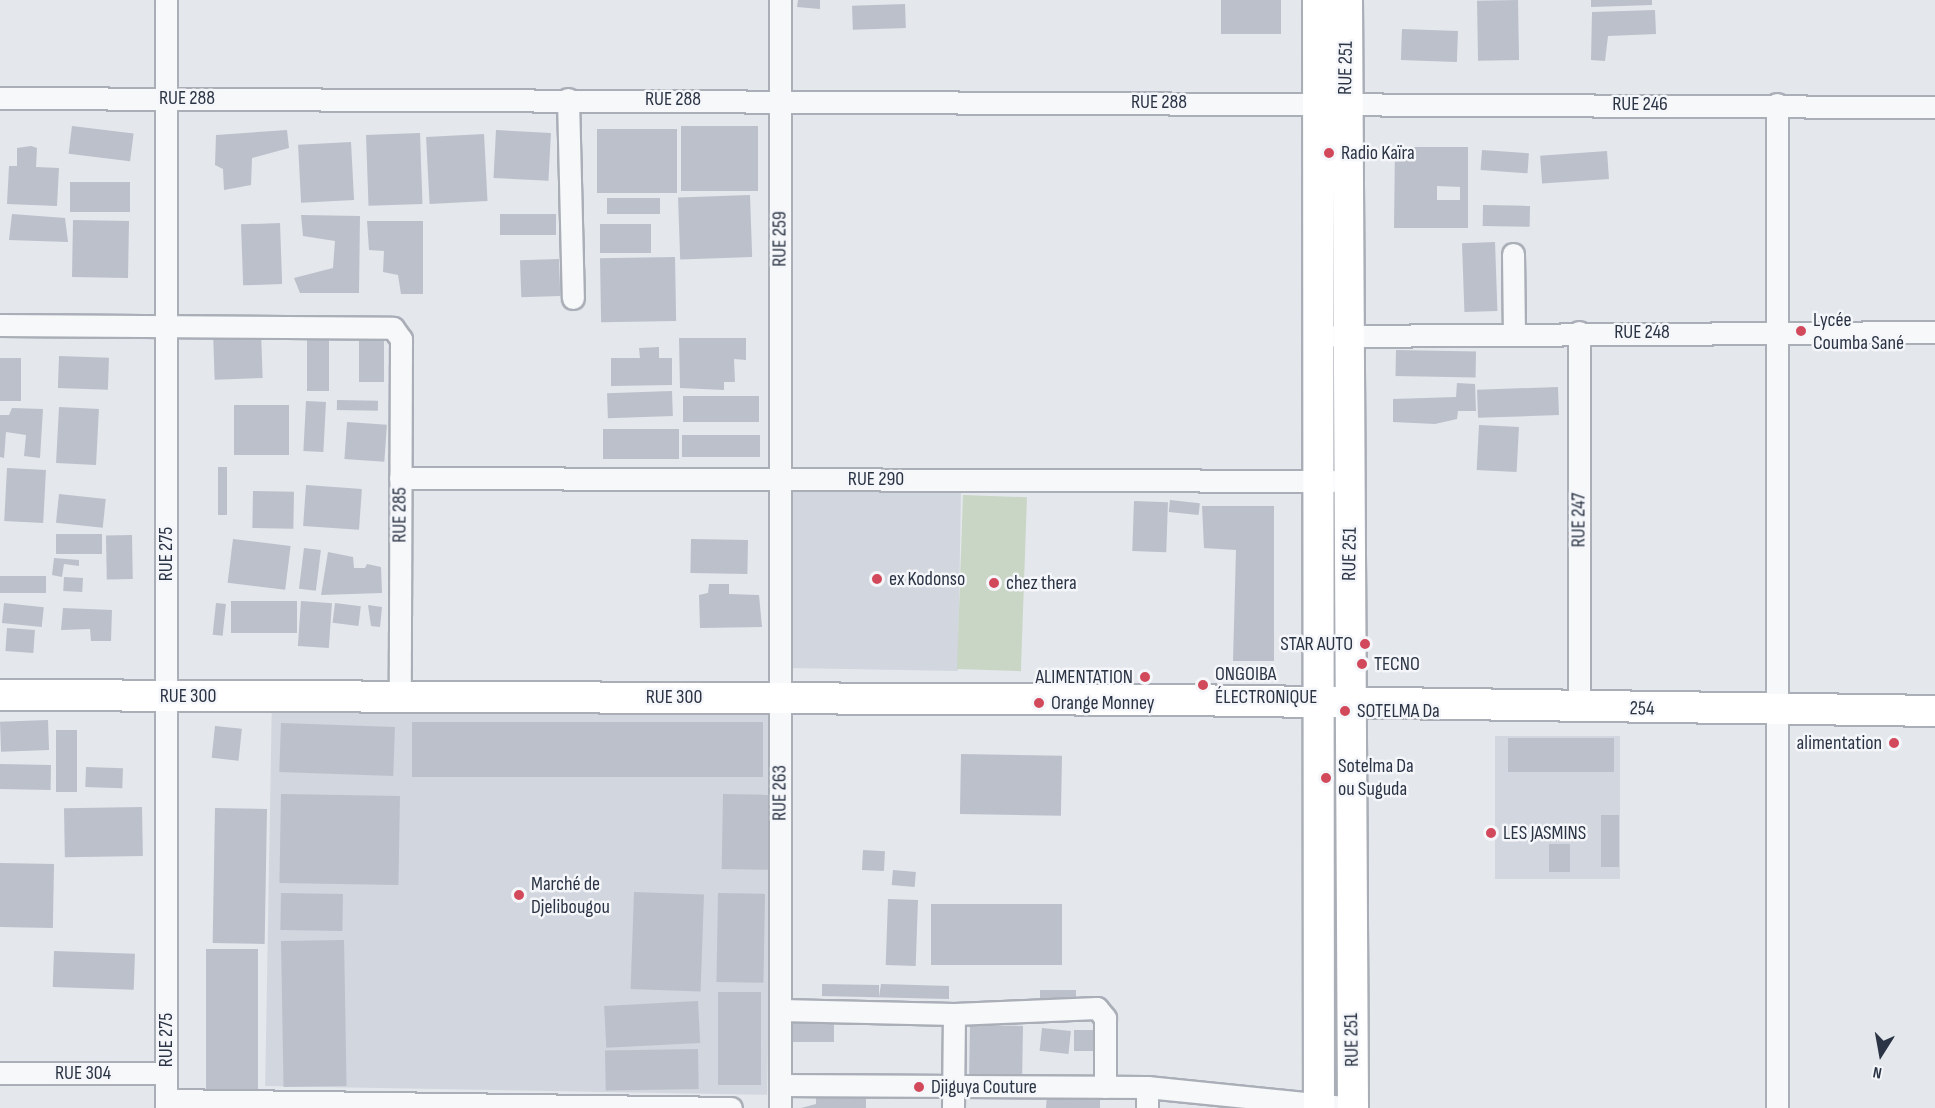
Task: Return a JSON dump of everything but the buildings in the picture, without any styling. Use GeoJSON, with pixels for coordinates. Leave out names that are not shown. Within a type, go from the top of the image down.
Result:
{"type":"FeatureCollection","features":[{"type":"Feature","properties":{"kind":"main road","name":"RUE 251"},"geometry":{"type":"LineString","coordinates":[[1318,0],[1331,103],[1349,336],[1352,481],[1334,702],[1319,1106]]}},
{"type":"Feature","properties":{"kind":"main road","name":"RUE 251"},"geometry":{"type":"LineString","coordinates":[[1347,0],[1331,103],[1317,335],[1318,481],[1334,702],[1353,1108]]}},
{"type":"Feature","properties":{"kind":"main road","name":"RUE 300"},"geometry":{"type":"LineString","coordinates":[[0,695],[780,697],[1334,702]]}},
{"type":"Feature","properties":{"kind":"main road","name":"254"},"geometry":{"type":"LineString","coordinates":[[1334,702],[1777,711],[1935,711]]}},
{"type":"Feature","properties":{"kind":"street","name":"RUE 275"},"geometry":{"type":"LineString","coordinates":[[166,0],[166,1104]]}},
{"type":"Feature","properties":{"kind":"street","name":"RUE 259"},"geometry":{"type":"LineString","coordinates":[[780,0],[780,479]]}},
{"type":"Feature","properties":{"kind":"street","name":"RUE 288"},"geometry":{"type":"LineString","coordinates":[[0,98],[1331,103]]}},
{"type":"Feature","properties":{"kind":"street"},"geometry":{"type":"LineString","coordinates":[[568,99],[573,298]]}},
{"type":"Feature","properties":{"kind":"street","name":"RUE 246"},"geometry":{"type":"LineString","coordinates":[[1331,103],[1777,104],[1935,107]]}},
{"type":"Feature","properties":{"kind":"street"},"geometry":{"type":"LineString","coordinates":[[1777,104],[1777,1108]]}},
{"type":"Feature","properties":{"kind":"street"},"geometry":{"type":"LineString","coordinates":[[1513,254],[1514,333]]}},
{"type":"Feature","properties":{"kind":"street"},"geometry":{"type":"LineString","coordinates":[[0,325],[166,325]]}},
{"type":"Feature","properties":{"kind":"street","name":"RUE 285"},"geometry":{"type":"LineString","coordinates":[[166,325],[388,326],[399,334],[400,696]]}},
{"type":"Feature","properties":{"kind":"street","name":"RUE 247"},"geometry":{"type":"LineString","coordinates":[[1579,332],[1579,708]]}},
{"type":"Feature","properties":{"kind":"street","name":"RUE 248"},"geometry":{"type":"LineString","coordinates":[[1317,335],[1935,332]]}},
{"type":"Feature","properties":{"kind":"street","name":"RUE 290"},"geometry":{"type":"LineString","coordinates":[[400,478],[1352,481]]}},
{"type":"Feature","properties":{"kind":"street","name":"RUE 263"},"geometry":{"type":"LineString","coordinates":[[780,479],[780,1108]]}},
{"type":"Feature","properties":{"kind":"street"},"geometry":{"type":"LineString","coordinates":[[780,1010],[954,1014],[1097,1008],[1105,1018],[1105,1087]]}},
{"type":"Feature","properties":{"kind":"street"},"geometry":{"type":"LineString","coordinates":[[953,1108],[954,1014]]}},
{"type":"Feature","properties":{"kind":"street","name":"RUE 304"},"geometry":{"type":"LineString","coordinates":[[0,1073],[166,1073]]}},
{"type":"Feature","properties":{"kind":"street"},"geometry":{"type":"LineString","coordinates":[[780,1085],[1105,1087],[1147,1098],[1353,1108]]}},
{"type":"Feature","properties":{"kind":"street"},"geometry":{"type":"LineString","coordinates":[[166,1104],[731,1108]]}},
{"type":"Feature","properties":{"kind":"shaded area","name":"ex Kodonso"},"geometry":{"type":"Polygon","coordinates":[[[793,488],[961,491],[958,671],[790,668],[793,488]]]}},
{"type":"Feature","properties":{"kind":"shaded area","name":"Marché de Djelibougou"},"geometry":{"type":"Polygon","coordinates":[[[272,695],[774,704],[767,1095],[265,1086],[272,695]]]}},
{"type":"Feature","properties":{"kind":"shaded area"},"geometry":{"type":"Polygon","coordinates":[[[1495,736],[1620,736],[1620,879],[1495,879],[1495,736]]]}},
{"type":"Feature","properties":{"kind":"green space","name":"chez thera"},"geometry":{"type":"Polygon","coordinates":[[[963,495],[1027,497],[1021,671],[957,669],[963,495]]]}},
{"type":"Feature","properties":{"kind":"place","name":"Radio Kaïra"},"geometry":{"type":"Point","coordinates":[1329,153]}},
{"type":"Feature","properties":{"kind":"place","name":"Lycée Coumba Sané"},"geometry":{"type":"Point","coordinates":[1801,331]}},
{"type":"Feature","properties":{"kind":"place","name":"ex Kodonso"},"geometry":{"type":"Point","coordinates":[877,579]}},
{"type":"Feature","properties":{"kind":"place","name":"chez thera"},"geometry":{"type":"Point","coordinates":[994,583]}},
{"type":"Feature","properties":{"kind":"place","name":"STAR AUTO"},"geometry":{"type":"Point","coordinates":[1365,644]}},
{"type":"Feature","properties":{"kind":"place","name":"TECNO"},"geometry":{"type":"Point","coordinates":[1362,664]}},
{"type":"Feature","properties":{"kind":"place","name":"ALIMENTATION"},"geometry":{"type":"Point","coordinates":[1145,677]}},
{"type":"Feature","properties":{"kind":"place","name":"ONGOIBA ÉLECTRONIQUE"},"geometry":{"type":"Point","coordinates":[1203,685]}},
{"type":"Feature","properties":{"kind":"place","name":"Orange Monney"},"geometry":{"type":"Point","coordinates":[1039,703]}},
{"type":"Feature","properties":{"kind":"place","name":"SOTELMA Da"},"geometry":{"type":"Point","coordinates":[1345,711]}},
{"type":"Feature","properties":{"kind":"place","name":"alimentation"},"geometry":{"type":"Point","coordinates":[1894,743]}},
{"type":"Feature","properties":{"kind":"place","name":"Sotelma Da ou Suguda"},"geometry":{"type":"Point","coordinates":[1326,778]}},
{"type":"Feature","properties":{"kind":"place","name":"LES JASMINS"},"geometry":{"type":"Point","coordinates":[1491,833]}},
{"type":"Feature","properties":{"kind":"place","name":"Marché de Djelibougou"},"geometry":{"type":"Point","coordinates":[519,895]}},
{"type":"Feature","properties":{"kind":"place","name":"Djiguya Couture"},"geometry":{"type":"Point","coordinates":[919,1087]}}]}
